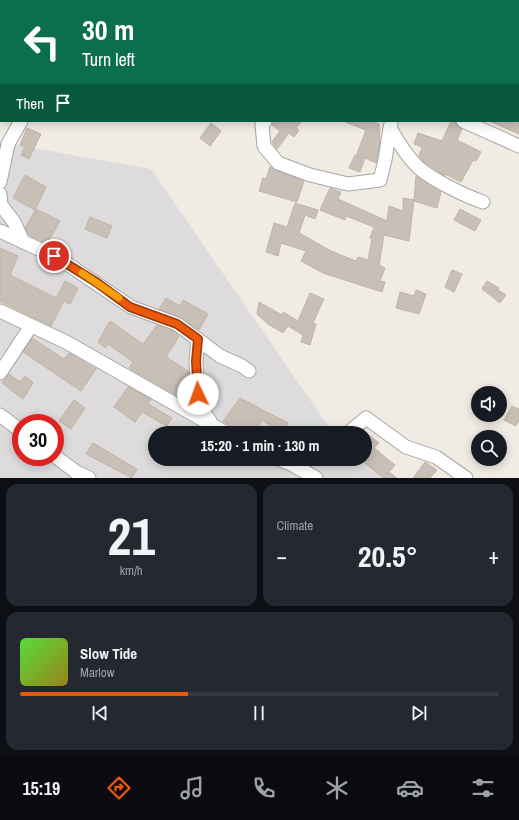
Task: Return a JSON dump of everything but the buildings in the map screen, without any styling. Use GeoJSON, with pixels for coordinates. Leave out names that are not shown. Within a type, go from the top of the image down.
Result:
{"type":"FeatureCollection","features":[{"type":"Feature","properties":{"kind":"street"},"geometry":{"type":"LineString","coordinates":[[0,182],[8,144],[20,122]]}},
{"type":"Feature","properties":{"kind":"street"},"geometry":{"type":"LineString","coordinates":[[264,122],[262,125],[264,146],[278,163],[310,175],[348,184],[380,180],[386,160],[391,124]]}},
{"type":"Feature","properties":{"kind":"street"},"geometry":{"type":"LineString","coordinates":[[465,122],[519,146]]}},
{"type":"Feature","properties":{"kind":"street"},"geometry":{"type":"LineString","coordinates":[[391,124],[406,153],[419,168],[467,197],[482,202]]}},
{"type":"Feature","properties":{"kind":"street"},"geometry":{"type":"LineString","coordinates":[[0,194],[1,205],[14,222],[23,242]]}},
{"type":"Feature","properties":{"kind":"street"},"geometry":{"type":"LineString","coordinates":[[0,231],[66,263],[130,307],[177,324],[220,356],[249,371]]}},
{"type":"Feature","properties":{"kind":"street"},"geometry":{"type":"LineString","coordinates":[[0,311],[66,342],[174,405],[215,426]]}},
{"type":"Feature","properties":{"kind":"street"},"geometry":{"type":"LineString","coordinates":[[0,374],[31,326]]}},
{"type":"Feature","properties":{"kind":"street"},"geometry":{"type":"LineString","coordinates":[[198,339],[196,361],[198,404],[212,424]]}},
{"type":"Feature","properties":{"kind":"street"},"geometry":{"type":"LineString","coordinates":[[0,415],[12,424]]}},
{"type":"Feature","properties":{"kind":"street"},"geometry":{"type":"LineString","coordinates":[[356,426],[366,418],[406,447],[436,457],[466,478]]}},
{"type":"Feature","properties":{"kind":"street"},"geometry":{"type":"LineString","coordinates":[[64,465],[75,475],[89,478]]}},
{"type":"Feature","properties":{"kind":"street"},"geometry":{"type":"LineString","coordinates":[[295,466],[316,478]]}},
{"type":"Feature","properties":{"kind":"shaded area"},"geometry":{"type":"Polygon","coordinates":[[[0,142],[151,169],[328,426],[148,426],[148,466],[370,466],[388,478],[0,478],[0,142]]]}},
{"type":"Feature","properties":{"kind":"slow traffic"},"geometry":{"type":"LineString","coordinates":[[82,273],[119,298]]}},
{"type":"Feature","properties":{"kind":"route"},"geometry":{"type":"LineString","coordinates":[[54,256],[96,282],[130,307],[143,313],[163,318],[177,324],[198,339],[196,361],[198,394]]}}]}
